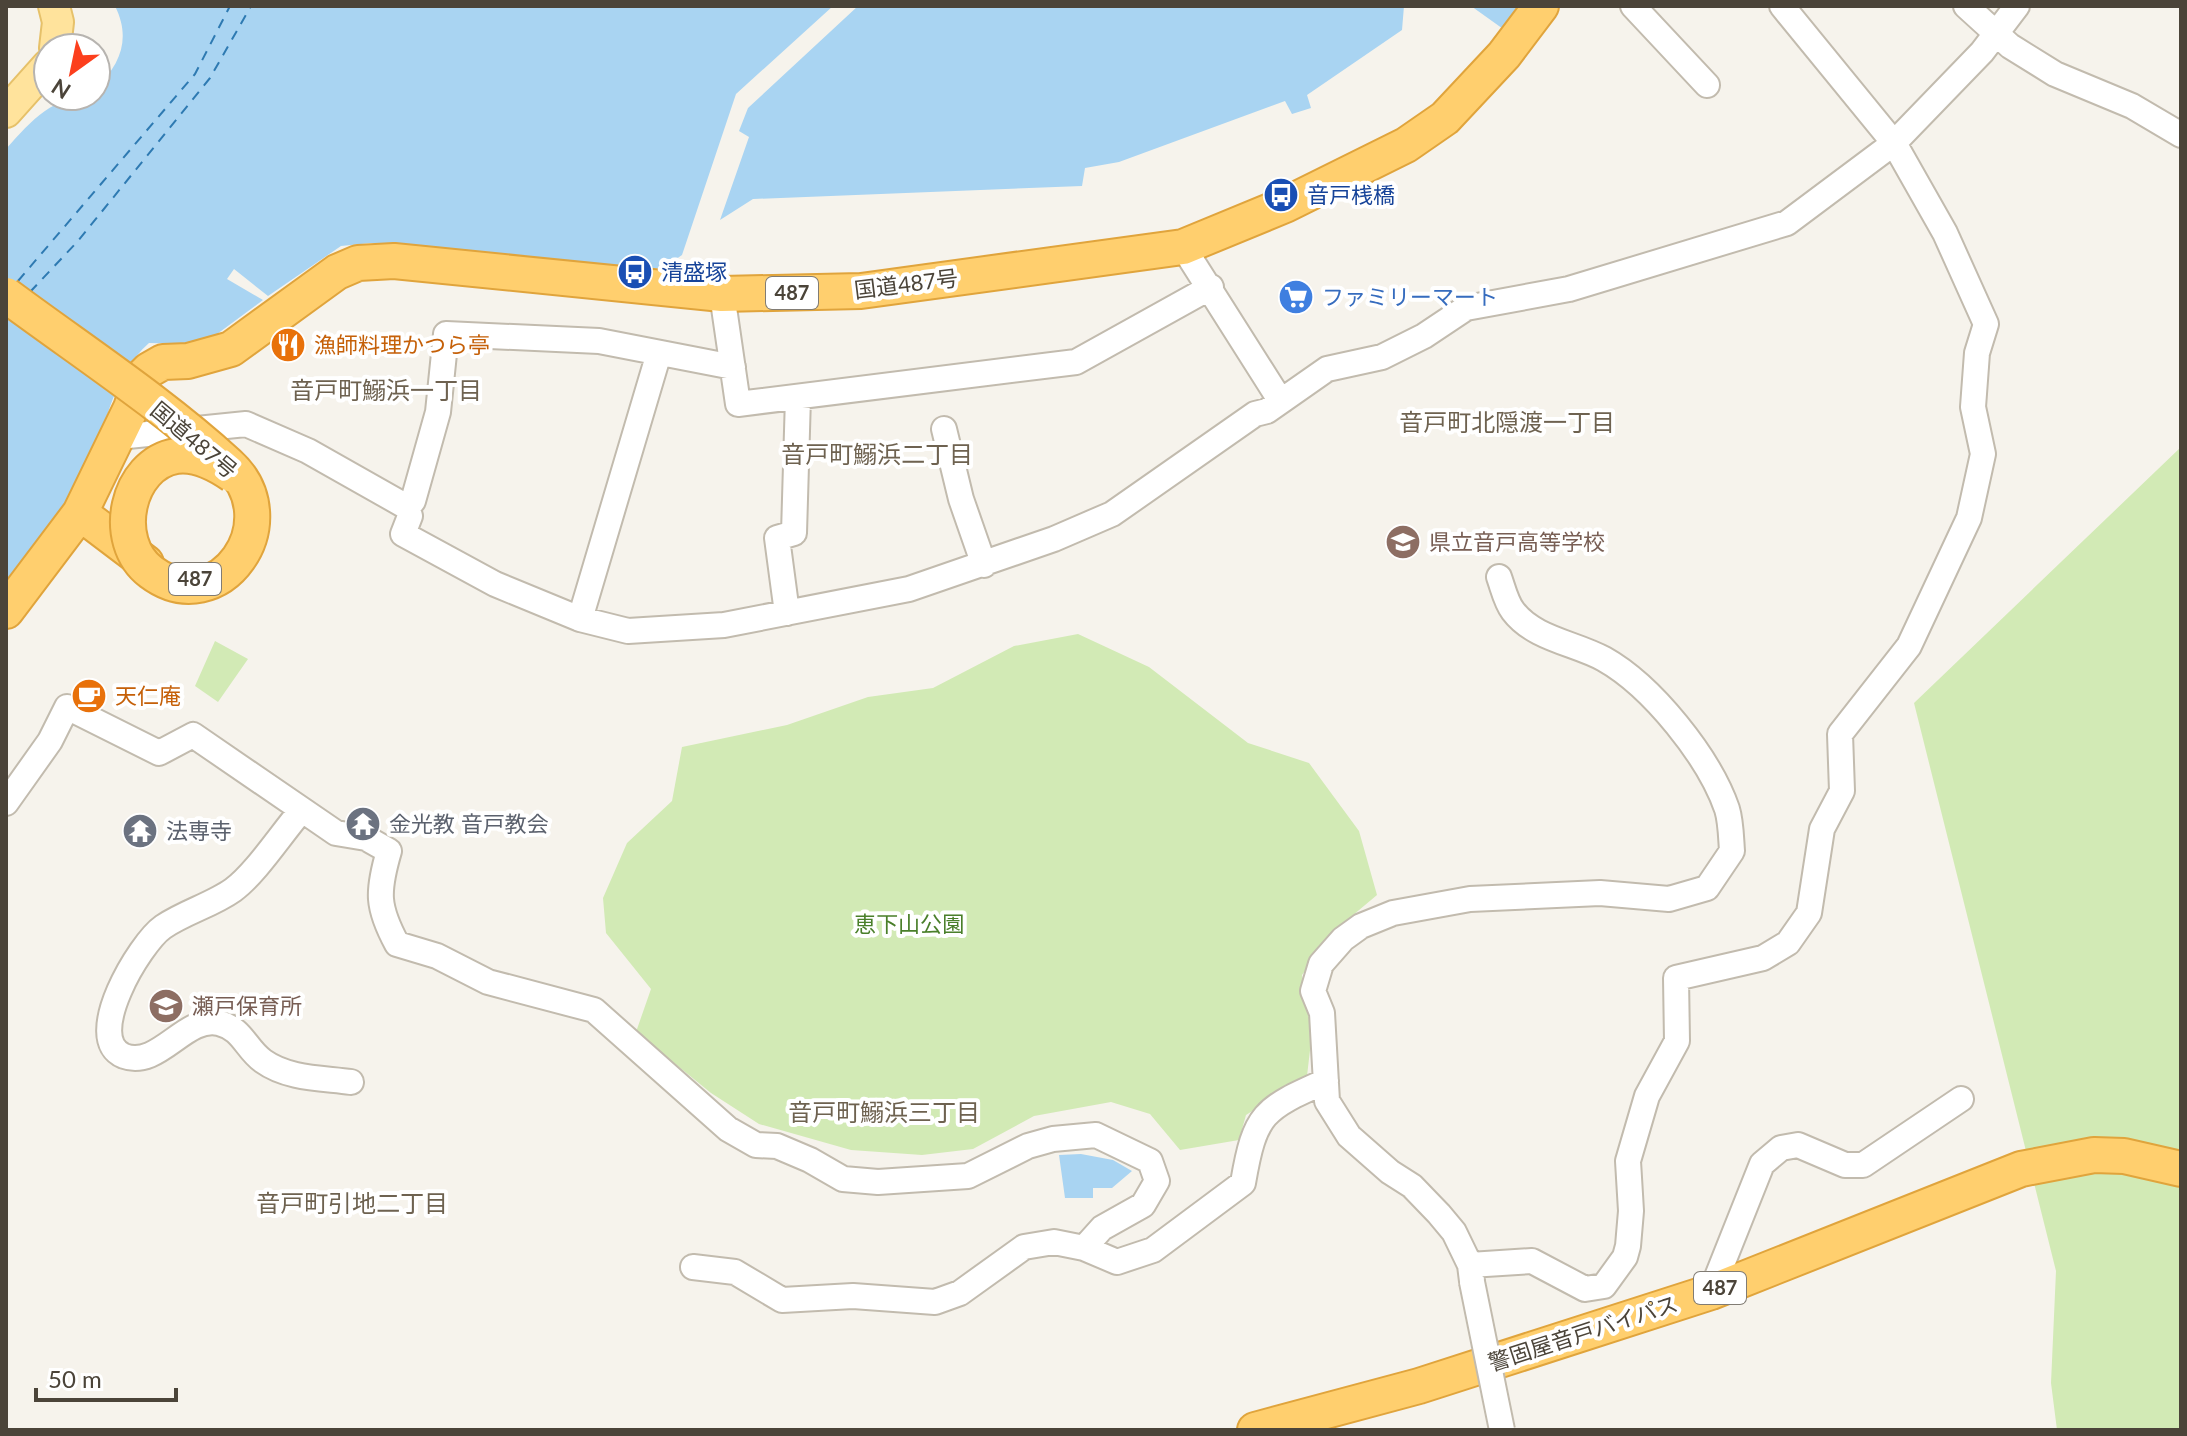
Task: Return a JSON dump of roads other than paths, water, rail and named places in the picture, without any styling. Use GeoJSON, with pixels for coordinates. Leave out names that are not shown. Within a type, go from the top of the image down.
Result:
{"type":"FeatureCollection","features":[{"type":"Feature","properties":{"kind":"highway","name":"国道487号"},"geometry":{"type":"LineString","coordinates":[[6,611],[80,513],[116,441],[141,378],[149,370],[163,362],[188,361],[231,349],[314,287],[358,263],[394,261],[722,294],[861,291],[1183,247],[1285,205],[1406,145],[1445,118],[1504,55],[1541,6]]}},
{"type":"Feature","properties":{"kind":"highway","name":"国道487号"},"geometry":{"type":"LineString","coordinates":[[6,295],[212,449],[246,485],[253,521],[240,558],[212,581],[192,585],[173,582],[151,572],[138,558],[128,540],[126,520],[130,502],[147,475],[175,456],[199,458],[233,475],[248,502],[248,520],[238,554],[212,576],[174,578],[152,568],[117,538],[80,513]]}},
{"type":"Feature","properties":{"kind":"highway"},"geometry":{"type":"LineString","coordinates":[[116,441],[117,538]]}},
{"type":"Feature","properties":{"kind":"highway","name":"警固屋音戸バイパス"},"geometry":{"type":"LineString","coordinates":[[1255,1430],[1419,1386],[1711,1292],[2021,1169],[2094,1155],[2124,1156],[2181,1169]]}},
{"type":"Feature","properties":{"kind":"main road"},"geometry":{"type":"LineString","coordinates":[[54,6],[57,32]]}},
{"type":"Feature","properties":{"kind":"main road"},"geometry":{"type":"LineString","coordinates":[[6,112],[32,83]]}},
{"type":"Feature","properties":{"kind":"street"},"geometry":{"type":"LineString","coordinates":[[1633,6],[1707,85]]}},
{"type":"Feature","properties":{"kind":"street"},"geometry":{"type":"LineString","coordinates":[[1471,1274],[1532,1261],[1585,1289],[1604,1286],[1625,1257],[1631,1220],[1628,1161],[1647,1096],[1677,1041],[1676,978],[1763,958],[1788,943],[1809,913],[1822,829],[1842,791],[1840,734],[1909,646],[1969,518],[1983,454],[1973,407],[1977,353],[1986,324],[1945,233],[1894,143],[1782,6]]}},
{"type":"Feature","properties":{"kind":"street"},"geometry":{"type":"LineString","coordinates":[[1966,6],[1997,34],[2055,74],[2132,106],[2181,135]]}},
{"type":"Feature","properties":{"kind":"street"},"geometry":{"type":"LineString","coordinates":[[116,441],[246,424],[308,451],[407,507],[410,516],[403,534],[495,584],[580,619],[628,631],[669,631],[787,613],[909,589],[984,565],[1112,514],[1327,369],[1382,357],[1424,336],[1466,308],[1569,289],[1787,223],[1894,143],[1997,34],[2017,6]]}},
{"type":"Feature","properties":{"kind":"street"},"geometry":{"type":"LineString","coordinates":[[1183,247],[1280,400]]}},
{"type":"Feature","properties":{"kind":"street"},"geometry":{"type":"LineString","coordinates":[[722,294],[738,404],[1076,362],[1211,287]]}},
{"type":"Feature","properties":{"kind":"street"},"geometry":{"type":"LineString","coordinates":[[407,507],[413,501],[438,412],[446,334],[599,341],[733,367]]}},
{"type":"Feature","properties":{"kind":"street"},"geometry":{"type":"LineString","coordinates":[[580,619],[659,353]]}},
{"type":"Feature","properties":{"kind":"street"},"geometry":{"type":"LineString","coordinates":[[787,613],[777,538],[794,533],[798,397]]}},
{"type":"Feature","properties":{"kind":"street"},"geometry":{"type":"LineString","coordinates":[[944,429],[961,499],[984,565]]}},
{"type":"Feature","properties":{"kind":"street"},"geometry":{"type":"LineString","coordinates":[[1499,577],[1511,610],[1530,627],[1605,659],[1640,686],[1687,740],[1710,774],[1727,811],[1732,851],[1707,888],[1669,899],[1600,893],[1470,899],[1393,913],[1361,926],[1343,939],[1321,964],[1313,991],[1322,1013],[1327,1101],[1349,1136],[1390,1172],[1412,1186],[1454,1232],[1471,1274],[1502,1430]]}},
{"type":"Feature","properties":{"kind":"street"},"geometry":{"type":"LineString","coordinates":[[6,803],[50,741],[67,707],[159,753],[193,735],[336,833],[366,838],[389,851],[381,880],[380,912],[397,944],[437,956],[488,982],[594,1010],[728,1129],[756,1145],[777,1146],[843,1179],[878,1182],[968,1176],[1028,1146],[1096,1135],[1150,1161],[1157,1181],[1143,1205],[1102,1228],[1084,1248]]}},
{"type":"Feature","properties":{"kind":"street"},"geometry":{"type":"LineString","coordinates":[[301,811],[235,889],[164,926],[151,937],[110,1013],[108,1037],[118,1052],[128,1057],[146,1057],[190,1031],[215,1022],[238,1030],[262,1061],[285,1073],[351,1082]]}},
{"type":"Feature","properties":{"kind":"street"},"geometry":{"type":"LineString","coordinates":[[693,1267],[735,1272],[782,1300],[853,1296],[935,1302],[960,1293],[1024,1247],[1054,1242],[1084,1248],[1117,1262],[1153,1250],[1243,1183],[1250,1143],[1261,1117],[1278,1102],[1326,1081]]}},
{"type":"Feature","properties":{"kind":"street"},"geometry":{"type":"LineString","coordinates":[[1711,1292],[1762,1164],[1781,1148],[1798,1145],[1845,1165],[1863,1165],[1961,1099]]}},
{"type":"Feature","properties":{"kind":"water"},"geometry":{"type":"Polygon","coordinates":[[[115,6],[833,6],[736,94],[682,255],[662,269],[371,243],[341,246],[268,296],[234,269],[227,279],[263,300],[213,337],[194,344],[149,343],[137,356],[119,384],[82,478],[6,582],[6,149],[44,112],[112,112],[112,70],[123,40],[115,6]]]}},
{"type":"Feature","properties":{"kind":"water"},"geometry":{"type":"Polygon","coordinates":[[[858,6],[1404,6],[1402,30],[1307,95],[1311,108],[1292,114],[1285,101],[1119,162],[1085,168],[1082,186],[753,199],[720,220],[749,137],[739,131],[748,108],[858,6]]]}},
{"type":"Feature","properties":{"kind":"water"},"geometry":{"type":"Polygon","coordinates":[[[1471,6],[1524,6],[1506,31],[1471,6]]]}},
{"type":"Feature","properties":{"kind":"water"},"geometry":{"type":"Polygon","coordinates":[[[1081,1154],[1113,1160],[1132,1171],[1112,1188],[1093,1188],[1093,1198],[1065,1198],[1059,1155],[1081,1154]]]}},
{"type":"Feature","properties":{"kind":"place","name":"音戸桟橋"},"geometry":{"type":"Point","coordinates":[1281,195]}},
{"type":"Feature","properties":{"kind":"place","name":"清盛塚"},"geometry":{"type":"Point","coordinates":[635,272]}},
{"type":"Feature","properties":{"kind":"place","name":"ファミリーマート"},"geometry":{"type":"Point","coordinates":[1296,297]}},
{"type":"Feature","properties":{"kind":"place","name":"漁師料理かつら亭"},"geometry":{"type":"Point","coordinates":[288,345]}},
{"type":"Feature","properties":{"kind":"place","name":"県立音戸高等学校"},"geometry":{"type":"Point","coordinates":[1403,542]}},
{"type":"Feature","properties":{"kind":"place","name":"天仁庵"},"geometry":{"type":"Point","coordinates":[89,696]}},
{"type":"Feature","properties":{"kind":"place","name":"金光教 音戸教会"},"geometry":{"type":"Point","coordinates":[363,824]}},
{"type":"Feature","properties":{"kind":"place","name":"法専寺"},"geometry":{"type":"Point","coordinates":[140,831]}},
{"type":"Feature","properties":{"kind":"place","name":"瀬戸保育所"},"geometry":{"type":"Point","coordinates":[166,1006]}},
{"type":"Feature","properties":{"kind":"district","name":"音戸町鰯浜一丁目"},"geometry":{"type":"Point","coordinates":[386,391]}},
{"type":"Feature","properties":{"kind":"district","name":"音戸町北隠渡一丁目"},"geometry":{"type":"Point","coordinates":[1507,423]}},
{"type":"Feature","properties":{"kind":"district","name":"音戸町鰯浜二丁目"},"geometry":{"type":"Point","coordinates":[877,455]}},
{"type":"Feature","properties":{"kind":"district","name":"音戸町鰯浜三丁目"},"geometry":{"type":"Point","coordinates":[884,1113]}},
{"type":"Feature","properties":{"kind":"district","name":"音戸町引地二丁目"},"geometry":{"type":"Point","coordinates":[352,1204]}},
{"type":"Feature","properties":{"kind":"park label","name":"恵下山公園"},"geometry":{"type":"Point","coordinates":[909,924]}}]}
